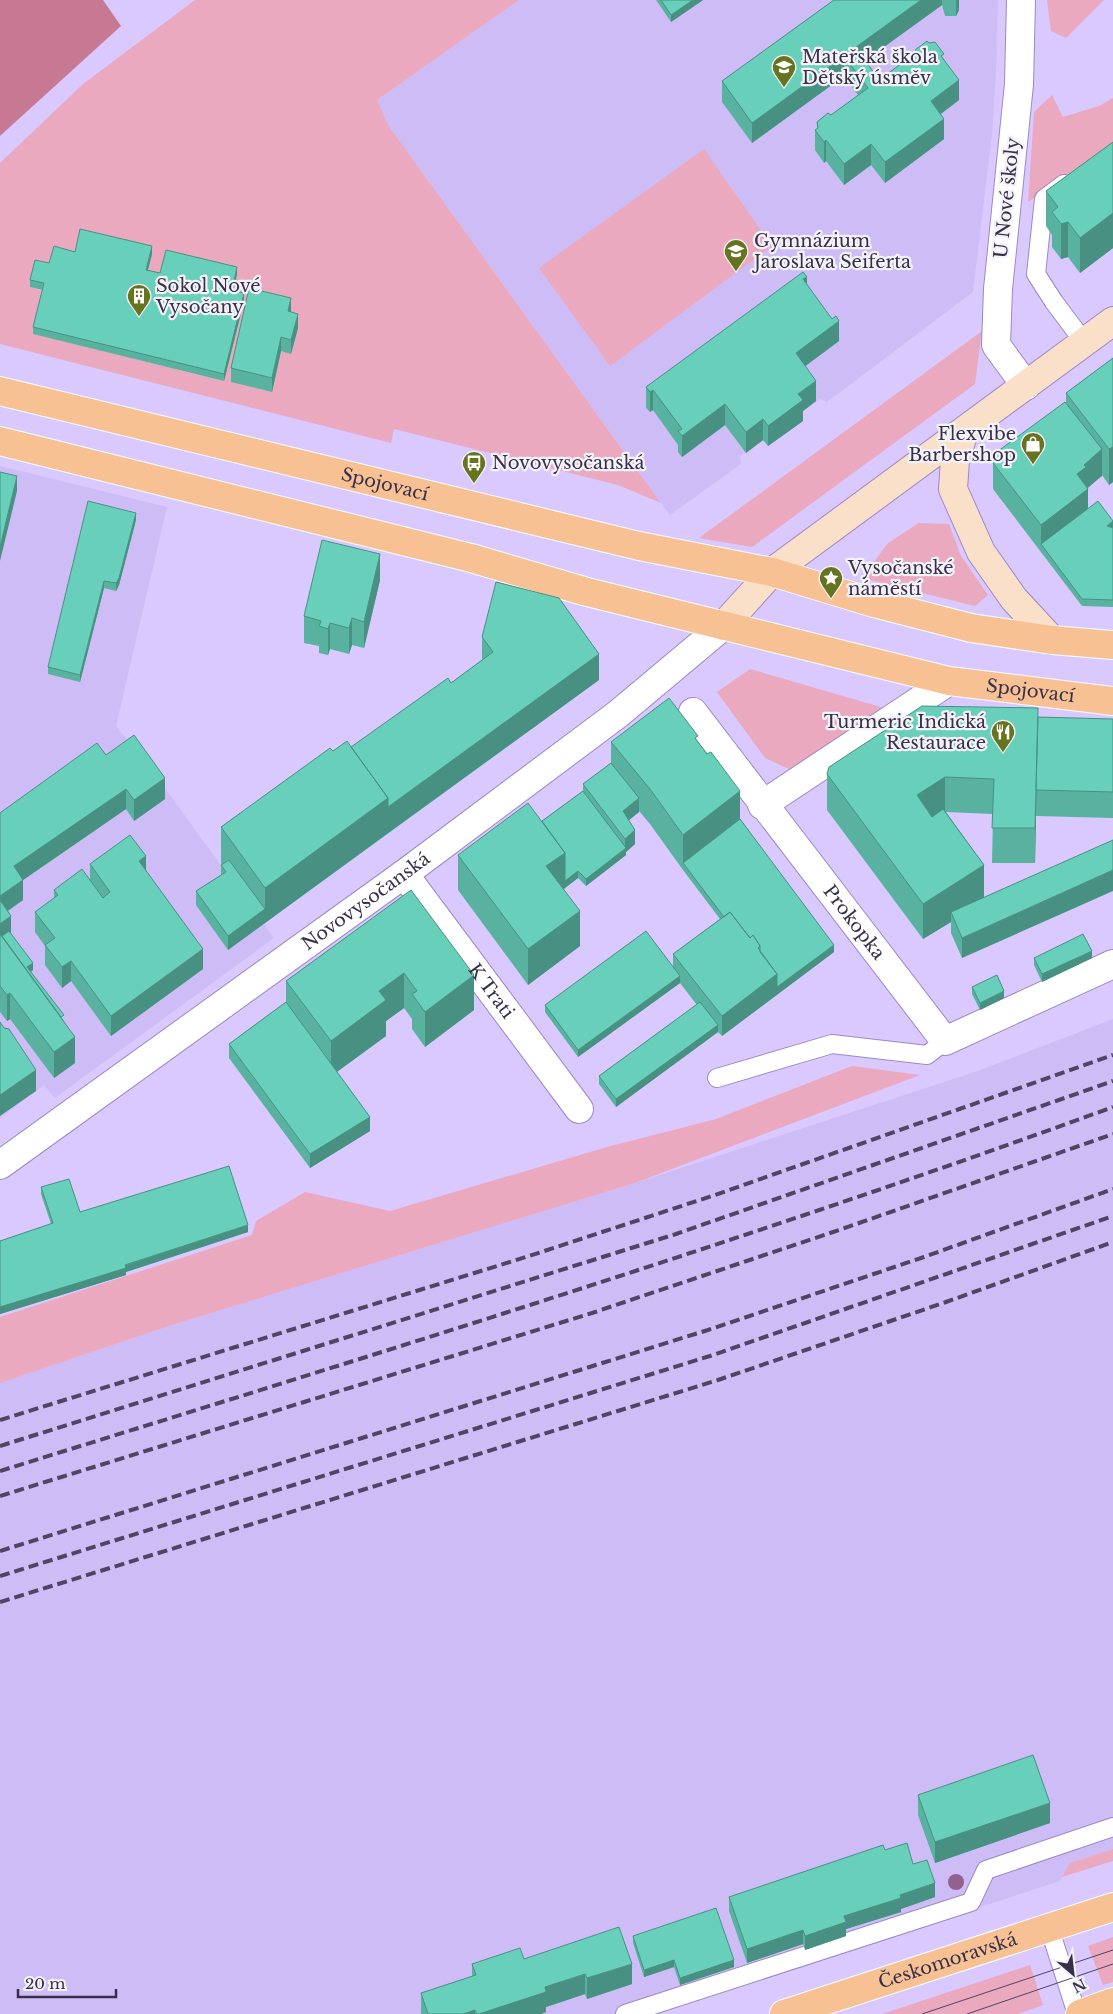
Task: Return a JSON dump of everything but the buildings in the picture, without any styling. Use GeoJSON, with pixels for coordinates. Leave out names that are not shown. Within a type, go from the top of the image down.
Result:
{"type":"FeatureCollection","features":[{"type":"Feature","properties":{"kind":"main road"},"geometry":{"type":"LineString","coordinates":[[722,626],[772,572],[1113,321]]}},
{"type":"Feature","properties":{"kind":"main road","name":"Spojovací"},"geometry":{"type":"LineString","coordinates":[[0,391],[629,543],[772,572]]}},
{"type":"Feature","properties":{"kind":"main road"},"geometry":{"type":"LineString","coordinates":[[964,432],[955,460],[953,489],[981,552],[1014,599],[1052,640]]}},
{"type":"Feature","properties":{"kind":"main road"},"geometry":{"type":"LineString","coordinates":[[0,441],[471,558],[587,592],[949,681]]}},
{"type":"Feature","properties":{"kind":"main road"},"geometry":{"type":"LineString","coordinates":[[772,572],[874,604],[971,628],[1052,640],[1113,645]]}},
{"type":"Feature","properties":{"kind":"main road","name":"Spojovací"},"geometry":{"type":"LineString","coordinates":[[949,681],[1113,701]]}},
{"type":"Feature","properties":{"kind":"main road","name":"Českomoravská"},"geometry":{"type":"LineString","coordinates":[[784,2014],[1113,1906]]}},
{"type":"Feature","properties":{"kind":"main road"},"geometry":{"type":"LineString","coordinates":[[1078,2014],[1113,2002]]}},
{"type":"Feature","properties":{"kind":"street","name":"U Nové školy"},"geometry":{"type":"LineString","coordinates":[[1021,0],[1019,84],[998,289],[996,345],[1026,386]]}},
{"type":"Feature","properties":{"kind":"street","name":"Novovysočanská"},"geometry":{"type":"LineString","coordinates":[[0,1165],[404,874],[618,714],[722,626]]}},
{"type":"Feature","properties":{"kind":"street"},"geometry":{"type":"LineString","coordinates":[[693,712],[762,805],[949,681]]}},
{"type":"Feature","properties":{"kind":"street","name":"Prokopka"},"geometry":{"type":"LineString","coordinates":[[762,805],[945,1041]]}},
{"type":"Feature","properties":{"kind":"street","name":"K Trati"},"geometry":{"type":"LineString","coordinates":[[404,874],[579,1109]]}},
{"type":"Feature","properties":{"kind":"street"},"geometry":{"type":"LineString","coordinates":[[945,1041],[1113,964]]}},
{"type":"Feature","properties":{"kind":"lane"},"geometry":{"type":"LineString","coordinates":[[1074,176],[1044,199],[1036,274],[1084,342]]}},
{"type":"Feature","properties":{"kind":"lane"},"geometry":{"type":"LineString","coordinates":[[716,1078],[832,1044],[927,1055],[945,1041]]}},
{"type":"Feature","properties":{"kind":"lane"},"geometry":{"type":"LineString","coordinates":[[625,2014],[972,1902],[986,1870],[1113,1827]]}},
{"type":"Feature","properties":{"kind":"lane"},"geometry":{"type":"LineString","coordinates":[[1049,1927],[1078,2014]]}},
{"type":"Feature","properties":{"kind":"shaded area"},"geometry":{"type":"Polygon","coordinates":[[[0,0],[103,0],[121,26],[0,136],[0,0]]]}},
{"type":"Feature","properties":{"kind":"shaded area"},"geometry":{"type":"Polygon","coordinates":[[[195,0],[519,0],[377,100],[388,125],[661,503],[618,485],[394,429],[391,443],[0,344],[0,163],[83,84],[195,0]],[[152,254],[75,259],[49,271],[30,287],[44,291],[34,334],[224,381],[232,298],[237,274],[160,280],[146,277],[152,254]],[[288,325],[281,351],[291,353],[298,329],[288,325]]]}},
{"type":"Feature","properties":{"kind":"shaded area","name":"Gymnázium Jaroslava Seiferta"},"geometry":{"type":"Polygon","coordinates":[[[519,0],[998,0],[992,134],[973,292],[827,402],[820,399],[799,414],[803,421],[768,446],[763,440],[740,456],[741,464],[670,515],[388,125],[377,100],[519,0]]]}},
{"type":"Feature","properties":{"kind":"shaded area"},"geometry":{"type":"Polygon","coordinates":[[[1047,0],[1104,0],[1066,38],[1051,31],[1047,0]]]}},
{"type":"Feature","properties":{"kind":"shaded area"},"geometry":{"type":"Polygon","coordinates":[[[1052,95],[1063,117],[1099,106],[1113,98],[1113,143],[1028,202],[1034,112],[1052,95]]]}},
{"type":"Feature","properties":{"kind":"shaded area"},"geometry":{"type":"Polygon","coordinates":[[[704,149],[772,246],[610,366],[539,268],[704,149]]]}},
{"type":"Feature","properties":{"kind":"shaded area"},"geometry":{"type":"Polygon","coordinates":[[[982,331],[975,384],[752,547],[699,538],[982,331]]]}},
{"type":"Feature","properties":{"kind":"shaded area"},"geometry":{"type":"Polygon","coordinates":[[[0,466],[167,507],[116,726],[159,780],[274,938],[55,1098],[44,1085],[0,1118],[0,466]]]}},
{"type":"Feature","properties":{"kind":"shaded area"},"geometry":{"type":"Polygon","coordinates":[[[919,523],[949,524],[961,556],[988,595],[975,606],[862,578],[888,543],[919,523]]]}},
{"type":"Feature","properties":{"kind":"shaded area"},"geometry":{"type":"Polygon","coordinates":[[[750,669],[884,708],[789,769],[765,758],[717,692],[750,669]]]}},
{"type":"Feature","properties":{"kind":"shaded area"},"geometry":{"type":"Polygon","coordinates":[[[1113,1019],[1113,1849],[1070,1863],[1060,1881],[656,2014],[0,2014],[0,1383],[172,1325],[635,1183],[975,1072],[1113,1019]]]}},
{"type":"Feature","properties":{"kind":"shaded area"},"geometry":{"type":"Polygon","coordinates":[[[852,1066],[920,1075],[635,1183],[172,1325],[0,1383],[0,1317],[252,1235],[256,1221],[305,1192],[390,1211],[607,1147],[716,1119],[852,1066]]]}},
{"type":"Feature","properties":{"kind":"shaded area"},"geometry":{"type":"Polygon","coordinates":[[[1113,1849],[1113,1861],[1062,1877],[1070,1863],[1113,1849]]]}},
{"type":"Feature","properties":{"kind":"shaded area"},"geometry":{"type":"Polygon","coordinates":[[[1113,1937],[1113,1982],[1103,1985],[1088,1946],[1113,1937]]]}},
{"type":"Feature","properties":{"kind":"shaded area"},"geometry":{"type":"Polygon","coordinates":[[[1030,1965],[1043,2005],[1018,2014],[882,2014],[1030,1965]]]}},
{"type":"Feature","properties":{"kind":"tram line"},"geometry":{"type":"LineString","coordinates":[[922,2014],[1113,1950]]}},
{"type":"Feature","properties":{"kind":"tram line"},"geometry":{"type":"LineString","coordinates":[[967,2014],[1113,1964]]}},
{"type":"Feature","properties":{"kind":"railway"},"geometry":{"type":"LineString","coordinates":[[0,1420],[526,1257],[715,1195],[1113,1055]]}},
{"type":"Feature","properties":{"kind":"railway"},"geometry":{"type":"LineString","coordinates":[[0,1446],[676,1234],[1113,1081]]}},
{"type":"Feature","properties":{"kind":"railway"},"geometry":{"type":"LineString","coordinates":[[0,1471],[559,1296],[837,1204],[1113,1107]]}},
{"type":"Feature","properties":{"kind":"railway"},"geometry":{"type":"LineString","coordinates":[[0,1496],[592,1313],[842,1229],[1113,1134]]}},
{"type":"Feature","properties":{"kind":"railway"},"geometry":{"type":"LineString","coordinates":[[0,1551],[708,1330],[924,1257],[1113,1189]]}},
{"type":"Feature","properties":{"kind":"railway"},"geometry":{"type":"LineString","coordinates":[[0,1576],[710,1356],[1113,1216]]}},
{"type":"Feature","properties":{"kind":"railway"},"geometry":{"type":"LineString","coordinates":[[0,1602],[718,1380],[946,1302],[1113,1242]]}},
{"type":"Feature","properties":{"kind":"place","name":"Mateřská škola Dětský úsměv"},"geometry":{"type":"Point","coordinates":[784,88]}},
{"type":"Feature","properties":{"kind":"place","name":"Gymnázium Jaroslava Seiferta"},"geometry":{"type":"Point","coordinates":[736,272]}},
{"type":"Feature","properties":{"kind":"place","name":"Sokol Nové Vysočany"},"geometry":{"type":"Point","coordinates":[139,317]}},
{"type":"Feature","properties":{"kind":"place","name":"Flexvibe Barbershop"},"geometry":{"type":"Point","coordinates":[1033,465]}},
{"type":"Feature","properties":{"kind":"place","name":"Novovysočanská"},"geometry":{"type":"Point","coordinates":[474,484]}},
{"type":"Feature","properties":{"kind":"place","name":"Vysočanské náměstí"},"geometry":{"type":"Point","coordinates":[831,599]}},
{"type":"Feature","properties":{"kind":"place","name":"Turmeric Indická Restaurace"},"geometry":{"type":"Point","coordinates":[1003,753]}}]}
